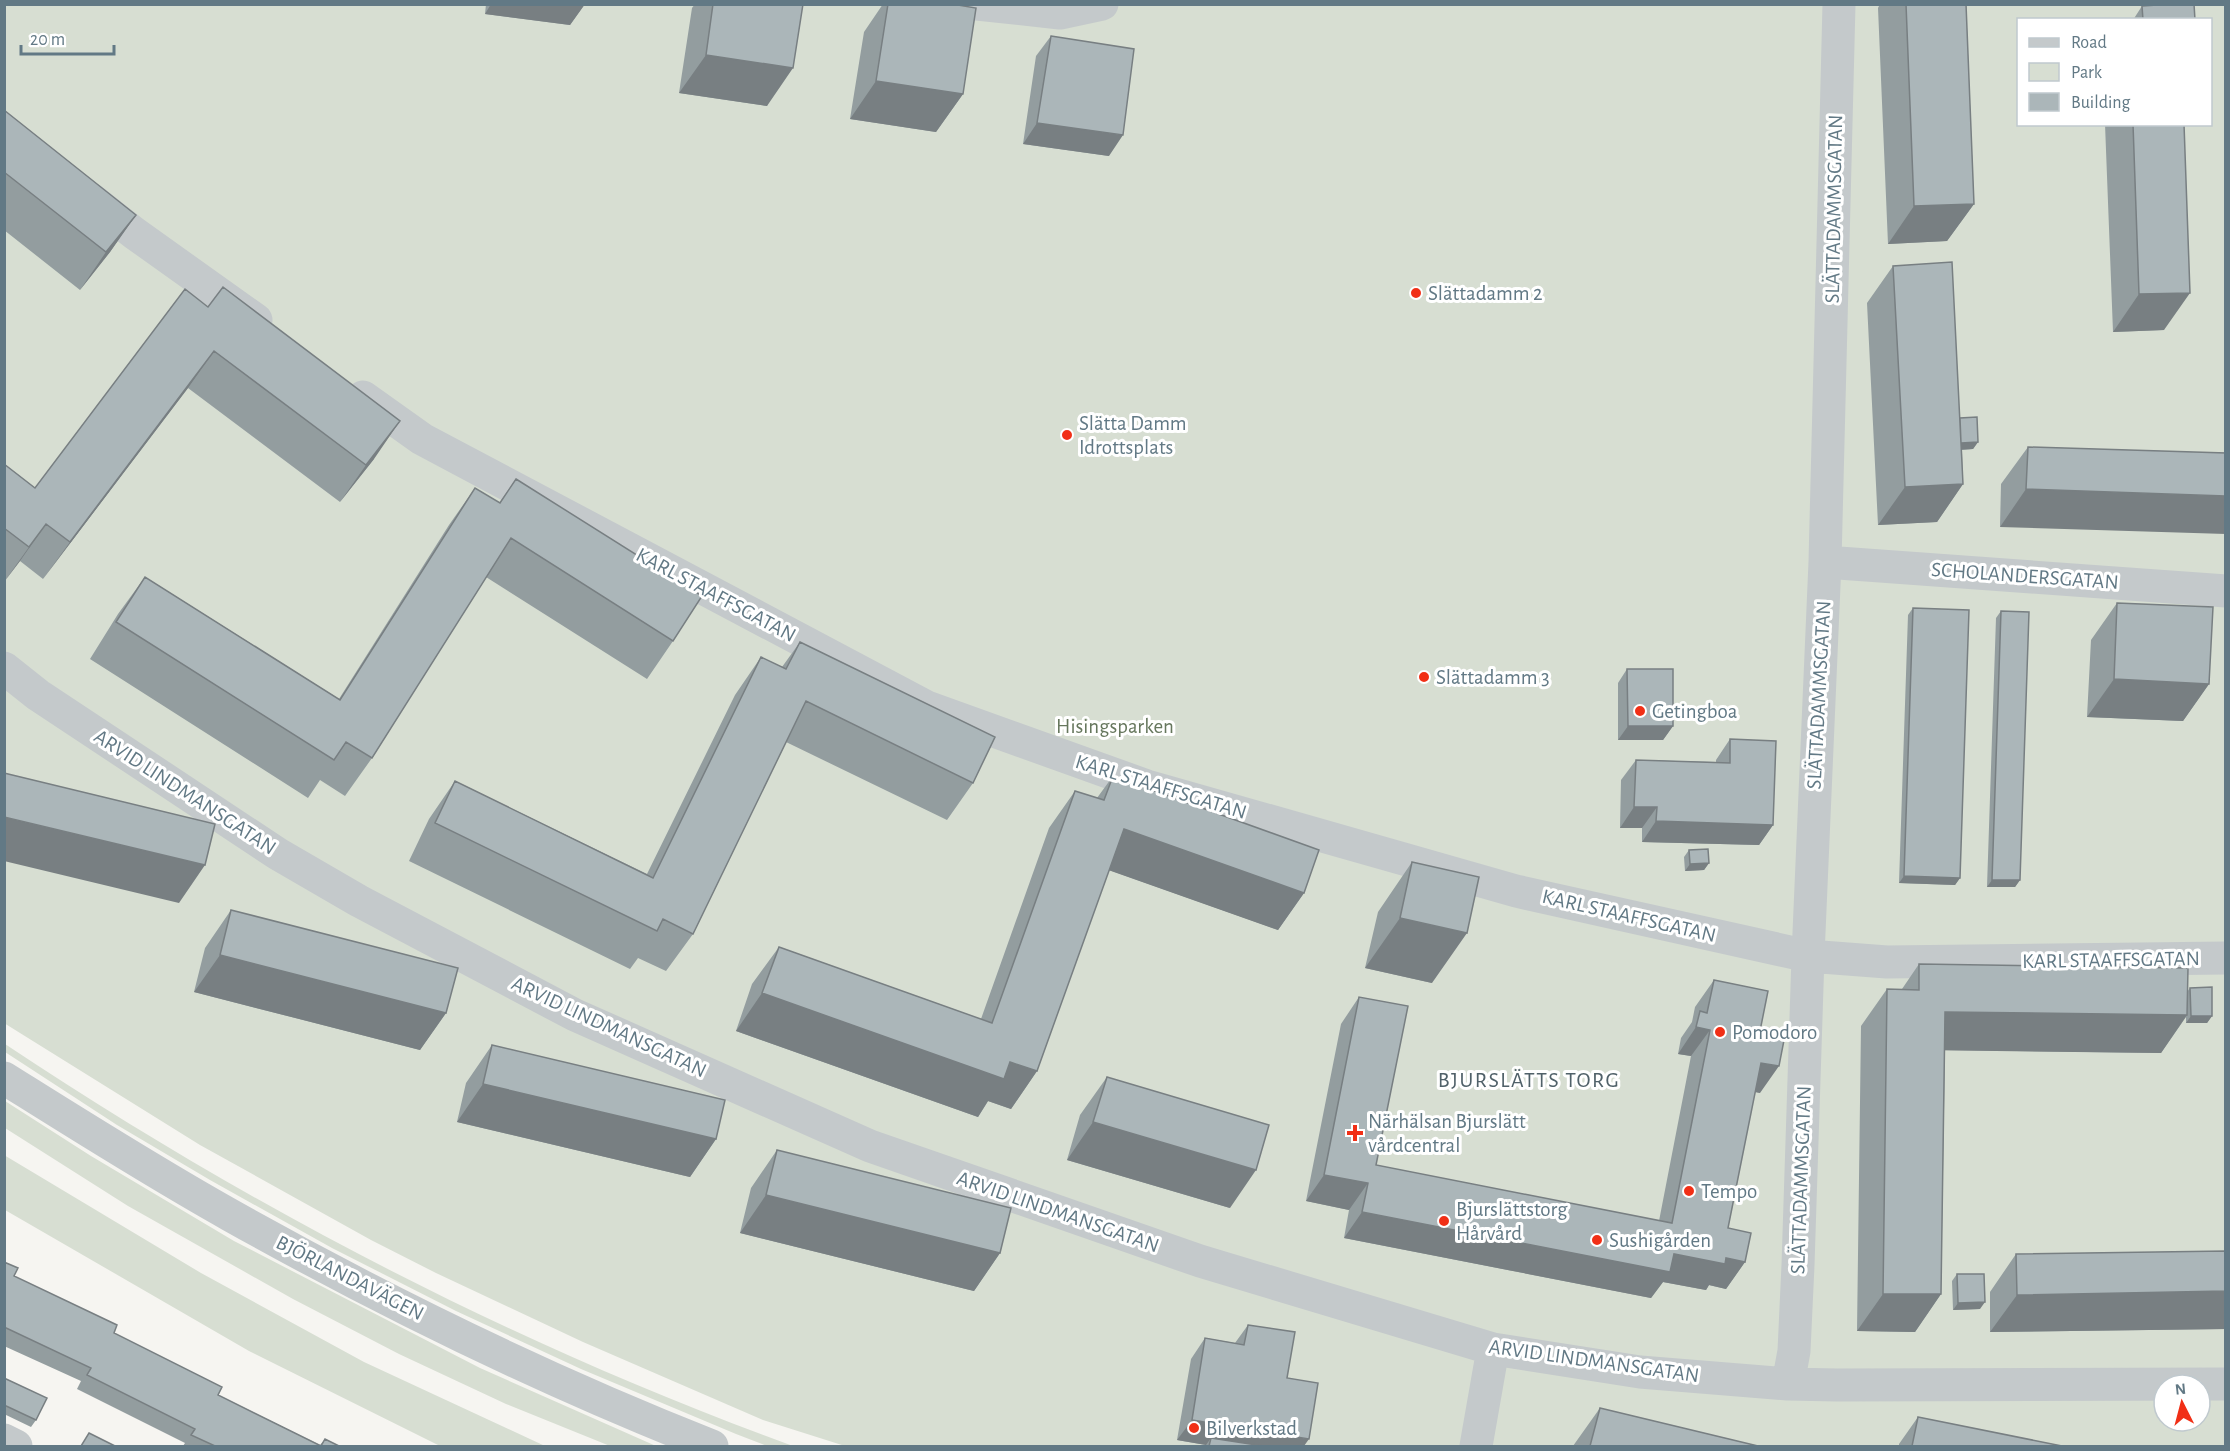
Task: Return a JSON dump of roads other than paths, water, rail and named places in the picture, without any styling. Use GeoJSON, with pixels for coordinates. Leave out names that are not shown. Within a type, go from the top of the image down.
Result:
{"type":"FeatureCollection","features":[{"type":"Feature","properties":{"kind":"street"},"geometry":{"type":"LineString","coordinates":[[977,4],[1060,13],[1102,4]]}},
{"type":"Feature","properties":{"kind":"street","name":"SLÄTTADAMMSGATAN"},"geometry":{"type":"LineString","coordinates":[[1788,1384],[1794,1351],[1798,1265],[1808,956],[1825,562],[1839,4]]}},
{"type":"Feature","properties":{"kind":"street"},"geometry":{"type":"LineString","coordinates":[[69,182],[134,233],[279,337]]}},
{"type":"Feature","properties":{"kind":"street","name":"KARL STAAFFSGATAN"},"geometry":{"type":"LineString","coordinates":[[336,378],[422,439],[927,707],[1147,786],[1516,891],[1808,956],[1887,962],[2226,958]]}},
{"type":"Feature","properties":{"kind":"street","name":"SCHOLANDERSGATAN"},"geometry":{"type":"LineString","coordinates":[[1825,562],[2226,591]]}},
{"type":"Feature","properties":{"kind":"street","name":"ARVID LINDMANSGATAN"},"geometry":{"type":"LineString","coordinates":[[4,668],[38,695],[278,854],[359,901],[575,1015],[870,1146],[1200,1261],[1493,1349],[1640,1372],[1788,1384],[2226,1384]]}},
{"type":"Feature","properties":{"kind":"street","name":"BJÖRLANDAVÄGEN"},"geometry":{"type":"LineString","coordinates":[[4,1078],[138,1162],[230,1215],[389,1300],[569,1384],[712,1446]]}},
{"type":"Feature","properties":{"kind":"street"},"geometry":{"type":"LineString","coordinates":[[1476,1446],[1493,1349]]}},
{"type":"Feature","properties":{"kind":"street"},"geometry":{"type":"LineString","coordinates":[[4,1440],[16,1446]]}},
{"type":"Feature","properties":{"kind":"place","name":"Slättadamm 2"},"geometry":{"type":"Point","coordinates":[1416,293]}},
{"type":"Feature","properties":{"kind":"place","name":"Slätta Damm Idrottsplats"},"geometry":{"type":"Point","coordinates":[1067,435]}},
{"type":"Feature","properties":{"kind":"place","name":"Slättadamm 3"},"geometry":{"type":"Point","coordinates":[1424,677]}},
{"type":"Feature","properties":{"kind":"place","name":"Getingboa"},"geometry":{"type":"Point","coordinates":[1640,711]}},
{"type":"Feature","properties":{"kind":"place","name":"Pomodoro"},"geometry":{"type":"Point","coordinates":[1720,1032]}},
{"type":"Feature","properties":{"kind":"place","name":"Närhälsan Bjurslätt vårdcentral"},"geometry":{"type":"Point","coordinates":[1355,1133]}},
{"type":"Feature","properties":{"kind":"place","name":"Tempo"},"geometry":{"type":"Point","coordinates":[1689,1191]}},
{"type":"Feature","properties":{"kind":"place","name":"Bjurslättstorg Hårvård"},"geometry":{"type":"Point","coordinates":[1444,1221]}},
{"type":"Feature","properties":{"kind":"place","name":"Sushigården"},"geometry":{"type":"Point","coordinates":[1597,1240]}},
{"type":"Feature","properties":{"kind":"place","name":"Bilverkstad"},"geometry":{"type":"Point","coordinates":[1194,1428]}},
{"type":"Feature","properties":{"kind":"district","name":"BJURSLÄTTS TORG"},"geometry":{"type":"Point","coordinates":[1529,1080]}},
{"type":"Feature","properties":{"kind":"park label","name":"Hisingsparken"},"geometry":{"type":"Point","coordinates":[1115,726]}}]}
